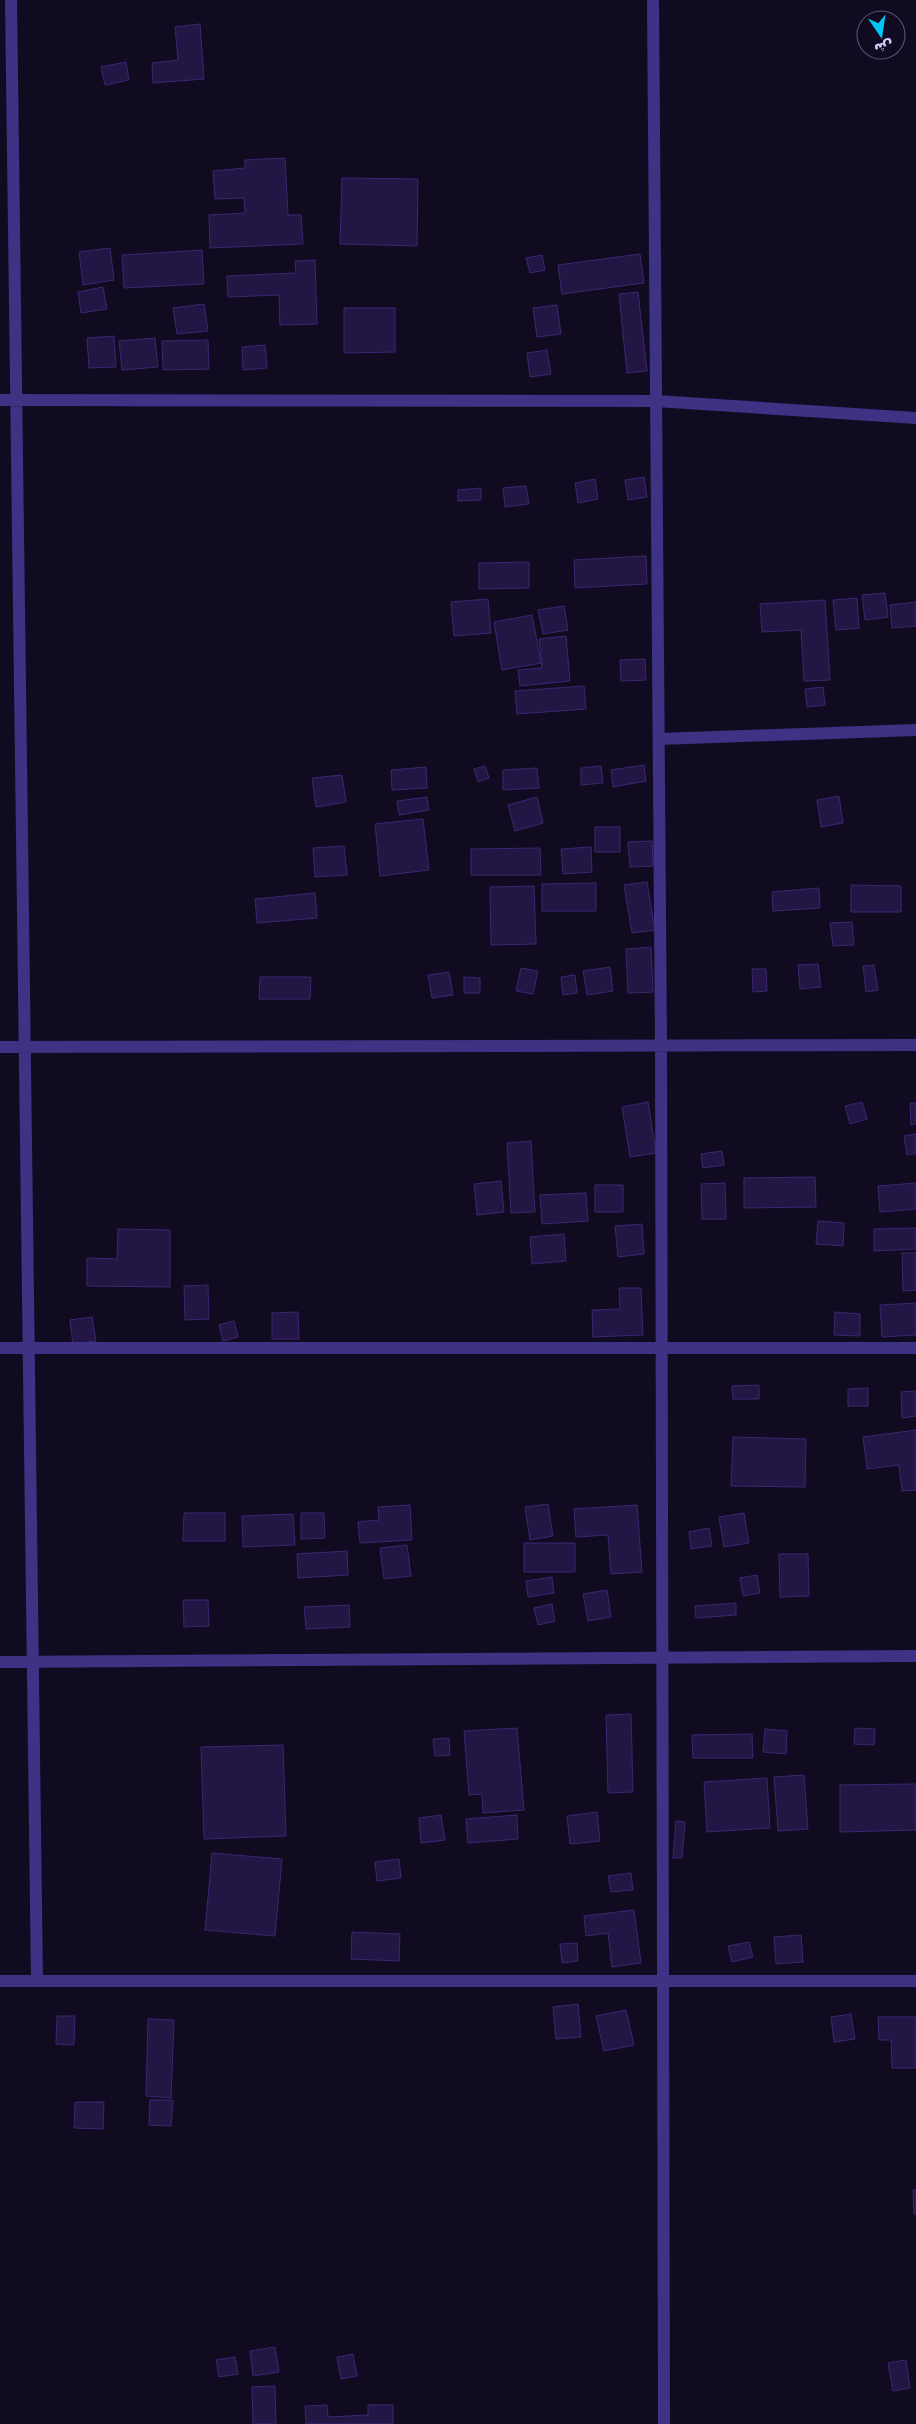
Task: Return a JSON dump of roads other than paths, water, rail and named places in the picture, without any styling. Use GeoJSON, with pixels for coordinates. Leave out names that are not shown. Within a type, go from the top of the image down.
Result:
{"type":"FeatureCollection","features":[{"type":"Feature","properties":{"kind":"street"},"geometry":{"type":"LineString","coordinates":[[11,0],[37,1981]]}},
{"type":"Feature","properties":{"kind":"street"},"geometry":{"type":"LineString","coordinates":[[653,0],[661,1046],[664,2424]]}},
{"type":"Feature","properties":{"kind":"street"},"geometry":{"type":"LineString","coordinates":[[0,400],[656,401],[916,418]]}},
{"type":"Feature","properties":{"kind":"street"},"geometry":{"type":"LineString","coordinates":[[659,738],[916,730]]}},
{"type":"Feature","properties":{"kind":"street"},"geometry":{"type":"LineString","coordinates":[[0,1047],[916,1045]]}},
{"type":"Feature","properties":{"kind":"street"},"geometry":{"type":"LineString","coordinates":[[0,1348],[916,1348]]}},
{"type":"Feature","properties":{"kind":"street"},"geometry":{"type":"LineString","coordinates":[[0,1662],[916,1656]]}},
{"type":"Feature","properties":{"kind":"street"},"geometry":{"type":"LineString","coordinates":[[0,1981],[916,1982]]}}]}
